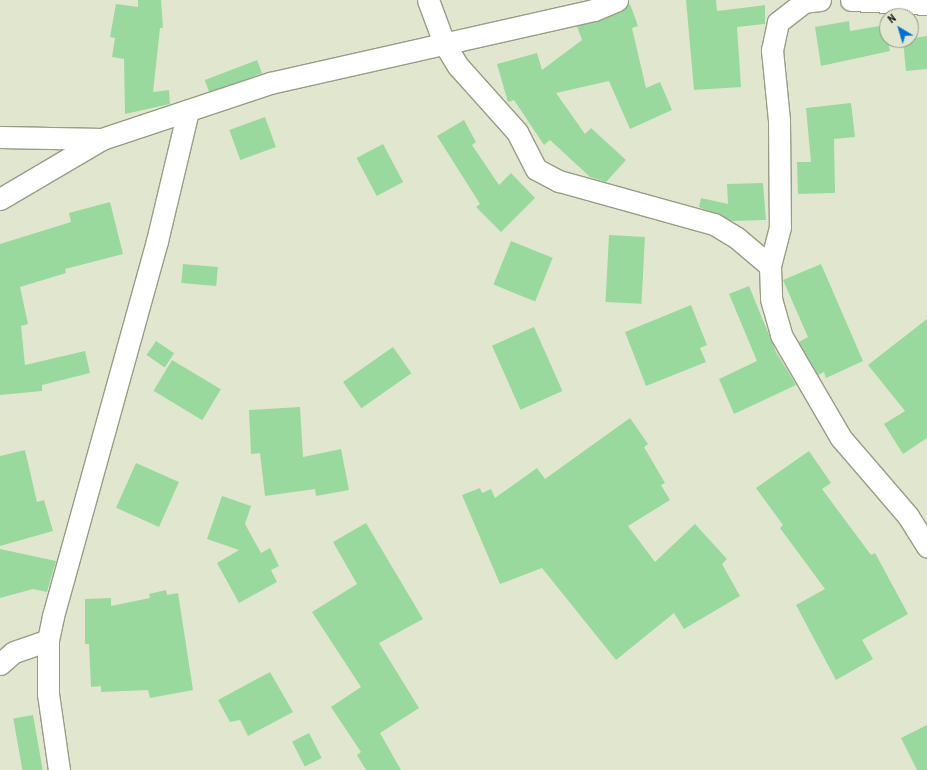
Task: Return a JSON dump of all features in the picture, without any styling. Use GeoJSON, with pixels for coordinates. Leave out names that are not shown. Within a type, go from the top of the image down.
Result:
{"type":"FeatureCollection","features":[{"type":"Feature","properties":{"kind":"street"},"geometry":{"type":"LineString","coordinates":[[428,0],[444,43],[458,66],[517,132],[523,150],[536,169],[559,181],[714,224],[738,238],[770,266]]}},
{"type":"Feature","properties":{"kind":"street"},"geometry":{"type":"LineString","coordinates":[[0,199],[102,139],[270,83],[594,10],[617,0]]}},
{"type":"Feature","properties":{"kind":"street"},"geometry":{"type":"LineString","coordinates":[[820,0],[804,2],[778,22],[772,50],[779,120],[780,227],[770,266],[771,299],[781,335],[802,375],[841,438],[908,516],[927,547]]}},
{"type":"Feature","properties":{"kind":"street"},"geometry":{"type":"LineString","coordinates":[[851,0],[927,4]]}},
{"type":"Feature","properties":{"kind":"street"},"geometry":{"type":"LineString","coordinates":[[59,770],[50,723],[48,640],[157,241],[188,111]]}},
{"type":"Feature","properties":{"kind":"street"},"geometry":{"type":"LineString","coordinates":[[0,136],[102,139]]}},
{"type":"Feature","properties":{"kind":"street"},"geometry":{"type":"LineString","coordinates":[[0,664],[14,652],[48,640]]}},
{"type":"Feature","properties":{"kind":"building"},"geometry":{"type":"Polygon","coordinates":[[[138,0],[161,0],[163,28],[160,28],[153,92],[169,90],[170,104],[125,114],[124,59],[112,57],[115,38],[110,37],[116,4],[138,7],[138,0]]]}},
{"type":"Feature","properties":{"kind":"building"},"geometry":{"type":"Polygon","coordinates":[[[686,0],[716,0],[717,11],[765,5],[765,24],[737,27],[741,87],[694,90],[686,0]]]}},
{"type":"Feature","properties":{"kind":"building"},"geometry":{"type":"Polygon","coordinates":[[[630,4],[638,26],[632,28],[646,88],[660,82],[672,110],[630,129],[609,81],[556,93],[585,134],[591,128],[626,160],[606,182],[590,177],[550,140],[544,145],[514,100],[508,102],[497,64],[537,53],[542,70],[582,40],[577,26],[599,21],[630,4]]]}},
{"type":"Feature","properties":{"kind":"building"},"geometry":{"type":"Polygon","coordinates":[[[849,21],[850,31],[879,26],[879,48],[889,48],[890,51],[821,66],[815,27],[849,21]]]}},
{"type":"Feature","properties":{"kind":"building"},"geometry":{"type":"Polygon","coordinates":[[[927,36],[927,69],[906,71],[904,48],[919,48],[919,37],[927,36]]]}},
{"type":"Feature","properties":{"kind":"building"},"geometry":{"type":"Polygon","coordinates":[[[257,60],[262,73],[210,93],[205,80],[257,60]]]}},
{"type":"Feature","properties":{"kind":"building"},"geometry":{"type":"Polygon","coordinates":[[[851,103],[855,137],[834,139],[835,193],[798,194],[797,162],[811,162],[806,108],[851,103]]]}},
{"type":"Feature","properties":{"kind":"building"},"geometry":{"type":"Polygon","coordinates":[[[265,117],[276,147],[240,160],[229,130],[265,117]]]}},
{"type":"Feature","properties":{"kind":"building"},"geometry":{"type":"Polygon","coordinates":[[[464,120],[476,142],[472,145],[499,185],[511,173],[535,198],[501,232],[476,207],[480,204],[437,136],[464,120]]]}},
{"type":"Feature","properties":{"kind":"building"},"geometry":{"type":"Polygon","coordinates":[[[383,144],[403,182],[377,196],[357,158],[383,144]]]}},
{"type":"Feature","properties":{"kind":"building"},"geometry":{"type":"Polygon","coordinates":[[[763,183],[766,220],[731,221],[699,207],[701,198],[728,204],[727,184],[763,183]]]}},
{"type":"Feature","properties":{"kind":"building"},"geometry":{"type":"Polygon","coordinates":[[[110,202],[123,254],[65,269],[66,273],[20,287],[28,324],[21,326],[25,365],[85,351],[90,373],[42,385],[42,391],[0,395],[0,244],[71,222],[69,213],[110,202]]]}},
{"type":"Feature","properties":{"kind":"building"},"geometry":{"type":"Polygon","coordinates":[[[609,235],[645,237],[641,304],[605,302],[609,235]]]}},
{"type":"Feature","properties":{"kind":"building"},"geometry":{"type":"Polygon","coordinates":[[[511,241],[553,258],[535,301],[493,285],[511,241]]]}},
{"type":"Feature","properties":{"kind":"building"},"geometry":{"type":"Polygon","coordinates":[[[183,264],[218,267],[216,286],[181,283],[183,264]]]}},
{"type":"Feature","properties":{"kind":"building"},"geometry":{"type":"Polygon","coordinates":[[[821,264],[863,361],[826,378],[824,372],[818,375],[799,342],[808,337],[783,280],[821,264]]]}},
{"type":"Feature","properties":{"kind":"building"},"geometry":{"type":"Polygon","coordinates":[[[749,286],[776,352],[796,385],[734,414],[719,379],[757,361],[729,294],[749,286]]]}},
{"type":"Feature","properties":{"kind":"building"},"geometry":{"type":"Polygon","coordinates":[[[691,305],[707,345],[700,348],[706,362],[646,386],[625,332],[691,305]]]}},
{"type":"Feature","properties":{"kind":"building"},"geometry":{"type":"Polygon","coordinates":[[[927,319],[927,438],[903,454],[884,424],[905,411],[868,365],[927,319]]]}},
{"type":"Feature","properties":{"kind":"building"},"geometry":{"type":"Polygon","coordinates":[[[534,327],[562,391],[520,410],[492,346],[534,327]]]}},
{"type":"Feature","properties":{"kind":"building"},"geometry":{"type":"Polygon","coordinates":[[[156,341],[174,353],[165,367],[146,355],[156,341]]]}},
{"type":"Feature","properties":{"kind":"building"},"geometry":{"type":"Polygon","coordinates":[[[393,347],[411,373],[361,408],[343,382],[393,347]]]}},
{"type":"Feature","properties":{"kind":"building"},"geometry":{"type":"Polygon","coordinates":[[[172,360],[221,389],[202,420],[153,391],[172,360]]]}},
{"type":"Feature","properties":{"kind":"building"},"geometry":{"type":"Polygon","coordinates":[[[300,407],[303,457],[341,449],[349,490],[316,496],[315,489],[265,496],[260,453],[251,454],[249,410],[300,407]]]}},
{"type":"Feature","properties":{"kind":"building"},"geometry":{"type":"Polygon","coordinates":[[[630,418],[648,444],[644,447],[665,483],[661,485],[670,500],[628,526],[655,562],[695,524],[727,559],[722,564],[740,596],[684,629],[674,613],[616,660],[542,568],[500,584],[462,495],[480,488],[482,493],[491,489],[495,498],[537,468],[545,479],[630,418]]]}},
{"type":"Feature","properties":{"kind":"building"},"geometry":{"type":"Polygon","coordinates":[[[25,450],[37,502],[44,500],[53,531],[0,546],[0,456],[25,450]]]}},
{"type":"Feature","properties":{"kind":"building"},"geometry":{"type":"Polygon","coordinates":[[[809,451],[831,483],[822,489],[871,555],[875,553],[908,614],[862,640],[873,659],[836,680],[796,605],[825,589],[780,528],[783,525],[756,488],[809,451]]]}},
{"type":"Feature","properties":{"kind":"building"},"geometry":{"type":"Polygon","coordinates":[[[136,463],[179,482],[159,527],[116,508],[136,463]]]}},
{"type":"Feature","properties":{"kind":"building"},"geometry":{"type":"Polygon","coordinates":[[[222,496],[251,506],[245,524],[261,553],[270,548],[279,566],[271,570],[277,582],[239,603],[217,563],[239,550],[207,539],[222,496]]]}},
{"type":"Feature","properties":{"kind":"building"},"geometry":{"type":"Polygon","coordinates":[[[366,523],[423,619],[379,643],[419,708],[380,733],[401,770],[366,770],[357,755],[361,752],[331,707],[361,687],[312,612],[357,584],[333,542],[366,523]]]}},
{"type":"Feature","properties":{"kind":"building"},"geometry":{"type":"Polygon","coordinates":[[[0,549],[56,561],[47,592],[33,589],[0,598],[0,549]]]}},
{"type":"Feature","properties":{"kind":"building"},"geometry":{"type":"Polygon","coordinates":[[[166,590],[167,595],[178,593],[193,690],[150,698],[148,690],[101,692],[101,686],[91,687],[89,644],[85,644],[85,599],[111,598],[111,606],[150,598],[149,594],[166,590]]]}},
{"type":"Feature","properties":{"kind":"building"},"geometry":{"type":"Polygon","coordinates":[[[270,672],[293,712],[248,736],[240,720],[230,722],[218,700],[270,672]]]}},
{"type":"Feature","properties":{"kind":"building"},"geometry":{"type":"Polygon","coordinates":[[[33,715],[43,770],[22,770],[13,718],[33,715]]]}},
{"type":"Feature","properties":{"kind":"building"},"geometry":{"type":"Polygon","coordinates":[[[927,725],[927,770],[917,770],[901,738],[927,725]]]}},
{"type":"Feature","properties":{"kind":"building"},"geometry":{"type":"Polygon","coordinates":[[[309,733],[322,758],[305,767],[292,742],[309,733]]]}}]}
